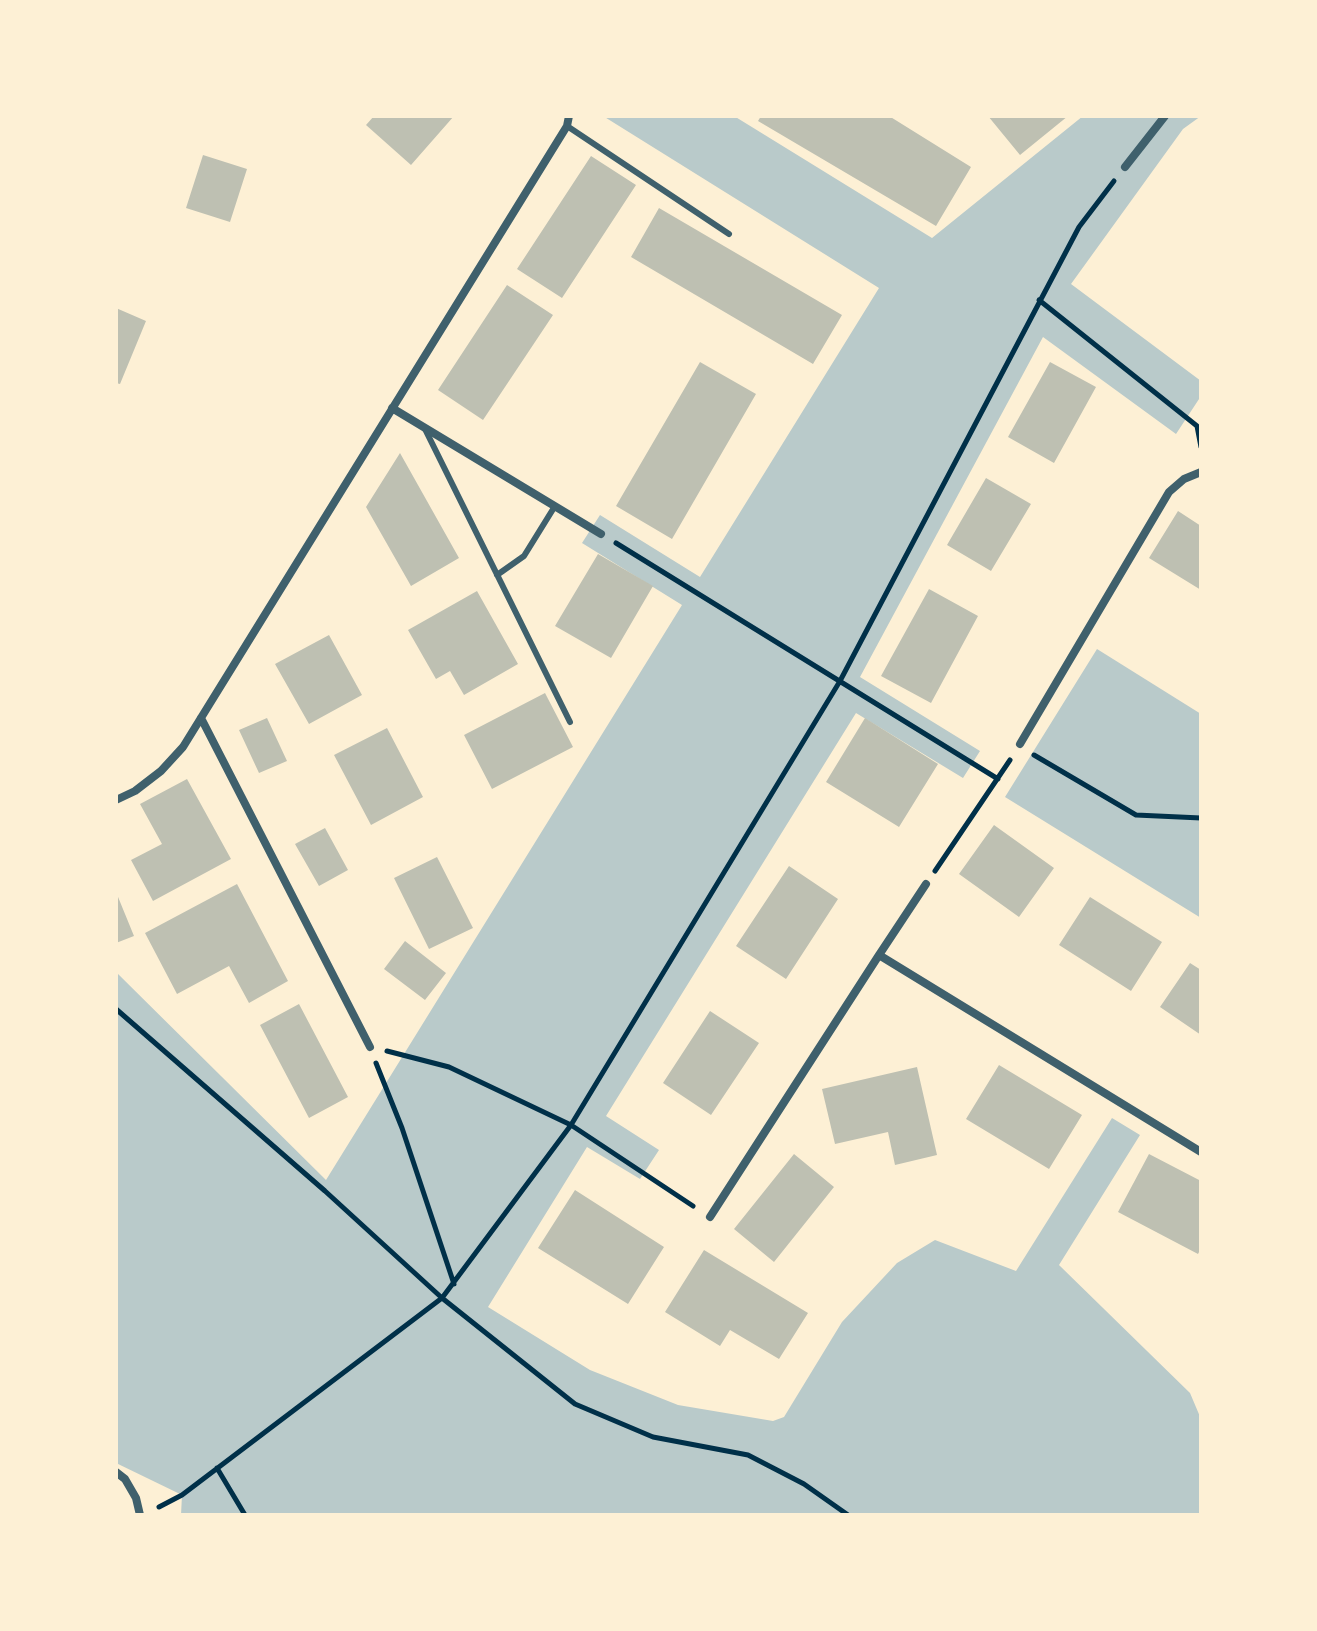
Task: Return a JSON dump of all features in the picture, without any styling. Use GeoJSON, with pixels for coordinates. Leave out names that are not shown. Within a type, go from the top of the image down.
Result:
{"type":"FeatureCollection","features":[{"type":"Feature","properties":{"kind":"street"},"geometry":{"type":"LineString","coordinates":[[1125,167],[1165,116]]}},
{"type":"Feature","properties":{"kind":"street"},"geometry":{"type":"LineString","coordinates":[[116,800],[135,791],[161,771],[183,747],[568,121]]}},
{"type":"Feature","properties":{"kind":"street"},"geometry":{"type":"LineString","coordinates":[[392,408],[601,534]]}},
{"type":"Feature","properties":{"kind":"street"},"geometry":{"type":"LineString","coordinates":[[1020,744],[1169,492],[1184,479],[1201,472]]}},
{"type":"Feature","properties":{"kind":"street"},"geometry":{"type":"LineString","coordinates":[[201,718],[370,1047]]}},
{"type":"Feature","properties":{"kind":"street"},"geometry":{"type":"LineString","coordinates":[[710,1217],[926,884]]}},
{"type":"Feature","properties":{"kind":"street"},"geometry":{"type":"LineString","coordinates":[[879,955],[1201,1152]]}},
{"type":"Feature","properties":{"kind":"street"},"geometry":{"type":"LineString","coordinates":[[116,1472],[125,1479],[136,1498],[140,1515]]}},
{"type":"Feature","properties":{"kind":"lane"},"geometry":{"type":"LineString","coordinates":[[568,121],[729,234]]}},
{"type":"Feature","properties":{"kind":"lane"},"geometry":{"type":"LineString","coordinates":[[424,427],[570,722]]}},
{"type":"Feature","properties":{"kind":"lane"},"geometry":{"type":"LineString","coordinates":[[497,575],[524,556],[555,506]]}},
{"type":"Feature","properties":{"kind":"path"},"geometry":{"type":"LineString","coordinates":[[153,1510],[182,1495],[442,1298],[571,1125],[840,681],[1079,227],[1125,167]]}},
{"type":"Feature","properties":{"kind":"path"},"geometry":{"type":"LineString","coordinates":[[1039,300],[1197,426],[1201,447]]}},
{"type":"Feature","properties":{"kind":"path"},"geometry":{"type":"LineString","coordinates":[[601,534],[998,779]]}},
{"type":"Feature","properties":{"kind":"path"},"geometry":{"type":"LineString","coordinates":[[926,884],[1020,744],[1042,761],[1136,815],[1201,818]]}},
{"type":"Feature","properties":{"kind":"path"},"geometry":{"type":"LineString","coordinates":[[116,1009],[325,1191],[442,1298],[575,1404],[653,1437],[748,1455],[804,1484],[848,1515]]}},
{"type":"Feature","properties":{"kind":"path"},"geometry":{"type":"LineString","coordinates":[[370,1047],[449,1067],[571,1125],[710,1217]]}},
{"type":"Feature","properties":{"kind":"path"},"geometry":{"type":"LineString","coordinates":[[370,1047],[402,1128],[454,1284]]}},
{"type":"Feature","properties":{"kind":"path"},"geometry":{"type":"LineString","coordinates":[[217,1468],[245,1515]]}},
{"type":"Feature","properties":{"kind":"shaded area"},"geometry":{"type":"Polygon","coordinates":[[[603,116],[734,116],[932,238],[1083,116],[1201,116],[1183,129],[1071,284],[1201,381],[1201,396],[1176,434],[1043,337],[860,677],[980,751],[963,778],[856,713],[606,1116],[659,1150],[640,1179],[587,1147],[488,1307],[590,1370],[678,1405],[773,1421],[784,1417],[842,1322],[897,1263],[935,1240],[1016,1271],[1112,1118],[1140,1135],[1059,1265],[1190,1393],[1201,1419],[1201,1515],[181,1515],[182,1495],[116,1463],[116,972],[326,1180],[682,605],[582,543],[600,515],[700,577],[879,288],[603,116]]]}},
{"type":"Feature","properties":{"kind":"shaded area"},"geometry":{"type":"Polygon","coordinates":[[[1097,649],[1201,714],[1201,918],[1005,797],[1097,649]]]}},
{"type":"Feature","properties":{"kind":"building"},"geometry":{"type":"Polygon","coordinates":[[[374,116],[454,116],[411,165],[366,125],[374,116]]]}},
{"type":"Feature","properties":{"kind":"building"},"geometry":{"type":"Polygon","coordinates":[[[761,116],[889,116],[971,167],[936,226],[758,121],[761,116]]]}},
{"type":"Feature","properties":{"kind":"building"},"geometry":{"type":"Polygon","coordinates":[[[988,116],[1068,116],[1020,155],[988,116]]]}},
{"type":"Feature","properties":{"kind":"building"},"geometry":{"type":"Polygon","coordinates":[[[203,155],[247,169],[230,222],[186,208],[203,155]]]}},
{"type":"Feature","properties":{"kind":"building"},"geometry":{"type":"Polygon","coordinates":[[[591,156],[636,185],[562,298],[517,269],[591,156]]]}},
{"type":"Feature","properties":{"kind":"building"},"geometry":{"type":"Polygon","coordinates":[[[659,208],[842,315],[813,364],[631,257],[659,208]]]}},
{"type":"Feature","properties":{"kind":"building"},"geometry":{"type":"Polygon","coordinates":[[[507,285],[553,315],[483,420],[438,390],[507,285]]]}},
{"type":"Feature","properties":{"kind":"building"},"geometry":{"type":"Polygon","coordinates":[[[116,308],[146,321],[120,384],[116,383],[116,308]]]}},
{"type":"Feature","properties":{"kind":"building"},"geometry":{"type":"Polygon","coordinates":[[[700,362],[756,394],[672,539],[616,506],[700,362]]]}},
{"type":"Feature","properties":{"kind":"building"},"geometry":{"type":"Polygon","coordinates":[[[1050,362],[1096,387],[1054,463],[1008,437],[1050,362]]]}},
{"type":"Feature","properties":{"kind":"building"},"geometry":{"type":"Polygon","coordinates":[[[400,453],[459,558],[411,586],[366,507],[400,453]]]}},
{"type":"Feature","properties":{"kind":"building"},"geometry":{"type":"Polygon","coordinates":[[[986,478],[1031,504],[991,571],[947,545],[986,478]]]}},
{"type":"Feature","properties":{"kind":"building"},"geometry":{"type":"Polygon","coordinates":[[[1178,511],[1201,526],[1201,590],[1149,558],[1178,511]]]}},
{"type":"Feature","properties":{"kind":"building"},"geometry":{"type":"Polygon","coordinates":[[[598,554],[653,586],[611,658],[555,626],[598,554]]]}},
{"type":"Feature","properties":{"kind":"building"},"geometry":{"type":"Polygon","coordinates":[[[929,589],[978,616],[931,703],[881,676],[929,589]]]}},
{"type":"Feature","properties":{"kind":"building"},"geometry":{"type":"Polygon","coordinates":[[[477,591],[518,664],[464,695],[450,671],[436,679],[408,630],[477,591]]]}},
{"type":"Feature","properties":{"kind":"building"},"geometry":{"type":"Polygon","coordinates":[[[329,635],[362,695],[309,724],[275,664],[329,635]]]}},
{"type":"Feature","properties":{"kind":"building"},"geometry":{"type":"Polygon","coordinates":[[[545,693],[573,747],[492,789],[464,735],[545,693]]]}},
{"type":"Feature","properties":{"kind":"building"},"geometry":{"type":"Polygon","coordinates":[[[267,718],[287,761],[259,773],[239,730],[267,718]]]}},
{"type":"Feature","properties":{"kind":"building"},"geometry":{"type":"Polygon","coordinates":[[[865,718],[938,764],[899,827],[826,782],[865,718]]]}},
{"type":"Feature","properties":{"kind":"building"},"geometry":{"type":"Polygon","coordinates":[[[387,728],[423,797],[371,825],[334,755],[387,728]]]}},
{"type":"Feature","properties":{"kind":"building"},"geometry":{"type":"Polygon","coordinates":[[[187,779],[231,859],[153,901],[131,860],[162,844],[140,804],[187,779]]]}},
{"type":"Feature","properties":{"kind":"building"},"geometry":{"type":"Polygon","coordinates":[[[994,825],[1054,868],[1019,917],[959,874],[994,825]]]}},
{"type":"Feature","properties":{"kind":"building"},"geometry":{"type":"Polygon","coordinates":[[[325,828],[348,870],[319,886],[295,844],[325,828]]]}},
{"type":"Feature","properties":{"kind":"building"},"geometry":{"type":"Polygon","coordinates":[[[437,857],[473,928],[429,949],[394,878],[437,857]]]}},
{"type":"Feature","properties":{"kind":"building"},"geometry":{"type":"Polygon","coordinates":[[[789,866],[838,899],[786,979],[736,946],[789,866]]]}},
{"type":"Feature","properties":{"kind":"building"},"geometry":{"type":"Polygon","coordinates":[[[237,884],[288,981],[249,1003],[229,966],[177,994],[145,933],[237,884]]]}},
{"type":"Feature","properties":{"kind":"building"},"geometry":{"type":"Polygon","coordinates":[[[116,892],[134,936],[116,943],[116,892]]]}},
{"type":"Feature","properties":{"kind":"building"},"geometry":{"type":"Polygon","coordinates":[[[1090,897],[1162,942],[1131,991],[1059,945],[1090,897]]]}},
{"type":"Feature","properties":{"kind":"building"},"geometry":{"type":"Polygon","coordinates":[[[405,941],[446,973],[425,1000],[384,969],[405,941]]]}},
{"type":"Feature","properties":{"kind":"building"},"geometry":{"type":"Polygon","coordinates":[[[1190,963],[1201,970],[1201,1035],[1160,1007],[1190,963]]]}},
{"type":"Feature","properties":{"kind":"building"},"geometry":{"type":"Polygon","coordinates":[[[299,1004],[348,1097],[309,1118],[260,1025],[299,1004]]]}},
{"type":"Feature","properties":{"kind":"building"},"geometry":{"type":"Polygon","coordinates":[[[710,1011],[759,1043],[711,1115],[663,1083],[710,1011]]]}},
{"type":"Feature","properties":{"kind":"building"},"geometry":{"type":"Polygon","coordinates":[[[999,1065],[1082,1115],[1049,1169],[966,1119],[999,1065]]]}},
{"type":"Feature","properties":{"kind":"building"},"geometry":{"type":"Polygon","coordinates":[[[917,1067],[937,1155],[895,1165],[888,1132],[835,1144],[822,1089],[917,1067]]]}},
{"type":"Feature","properties":{"kind":"building"},"geometry":{"type":"Polygon","coordinates":[[[794,1154],[834,1187],[774,1262],[734,1229],[794,1154]]]}},
{"type":"Feature","properties":{"kind":"building"},"geometry":{"type":"Polygon","coordinates":[[[1149,1154],[1201,1181],[1201,1248],[1198,1254],[1118,1212],[1149,1154]]]}},
{"type":"Feature","properties":{"kind":"building"},"geometry":{"type":"Polygon","coordinates":[[[575,1190],[664,1247],[628,1304],[538,1248],[575,1190]]]}},
{"type":"Feature","properties":{"kind":"building"},"geometry":{"type":"Polygon","coordinates":[[[704,1250],[808,1313],[779,1359],[730,1330],[720,1346],[665,1312],[704,1250]]]}}]}
